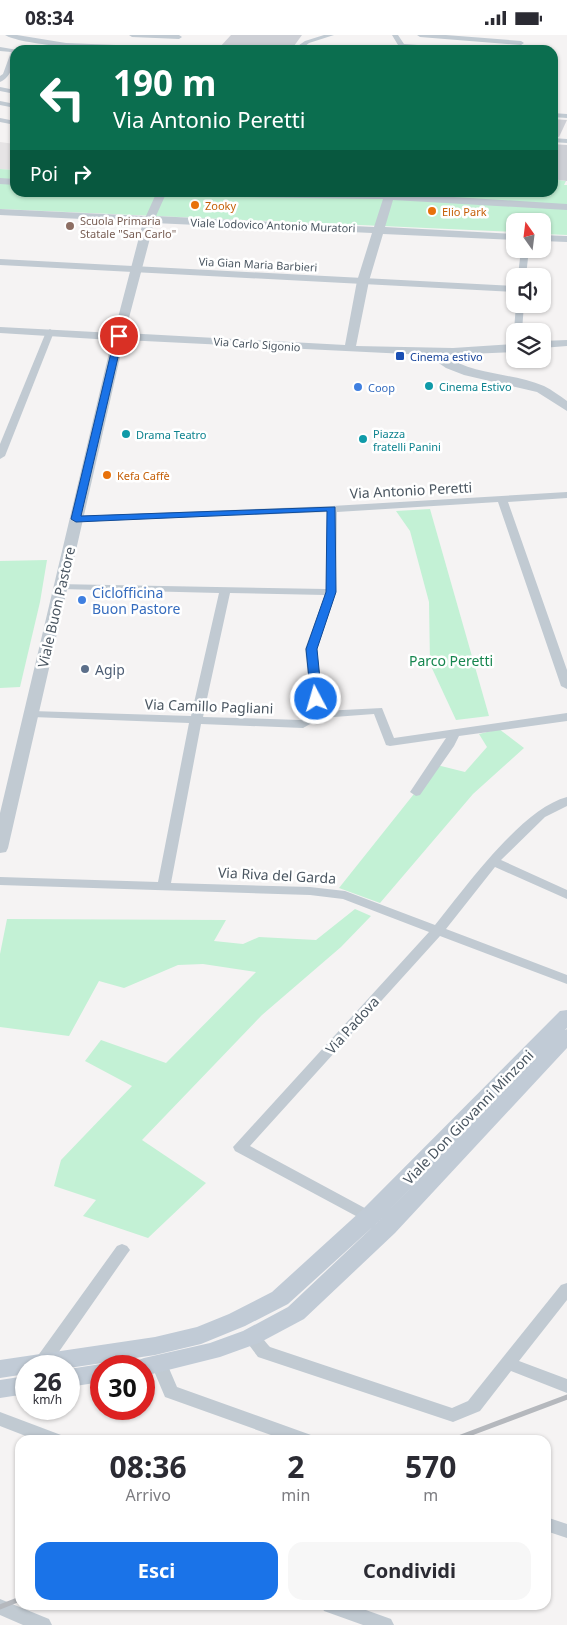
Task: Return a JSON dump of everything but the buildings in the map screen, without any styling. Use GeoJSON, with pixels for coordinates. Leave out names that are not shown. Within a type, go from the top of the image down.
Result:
{"type":"FeatureCollection","features":[{"type":"Feature","properties":{"kind":"main road","name":"Viale Don Giovanni Minzoni"},"geometry":{"type":"LineString","coordinates":[[378,1222],[567,1016]]}},
{"type":"Feature","properties":{"kind":"main road","name":"Viale Don Giovanni Minzoni"},"geometry":{"type":"LineString","coordinates":[[155,1359],[212,1351],[244,1328],[378,1222],[567,1036]]}},
{"type":"Feature","properties":{"kind":"main road","name":"Viale Don Giovanni Minzoni"},"geometry":{"type":"LineString","coordinates":[[0,1369],[15,1367]]}},
{"type":"Feature","properties":{"kind":"main road"},"geometry":{"type":"LineString","coordinates":[[0,1389],[15,1387]]}},
{"type":"Feature","properties":{"kind":"street"},"geometry":{"type":"LineString","coordinates":[[8,35],[33,41],[82,45]]}},
{"type":"Feature","properties":{"kind":"street"},"geometry":{"type":"LineString","coordinates":[[26,45],[45,35]]}},
{"type":"Feature","properties":{"kind":"street"},"geometry":{"type":"LineString","coordinates":[[132,35],[179,36]]}},
{"type":"Feature","properties":{"kind":"street"},"geometry":{"type":"LineString","coordinates":[[302,45],[331,35]]}},
{"type":"Feature","properties":{"kind":"street"},"geometry":{"type":"LineString","coordinates":[[420,35],[521,43],[526,35]]}},
{"type":"Feature","properties":{"kind":"street"},"geometry":{"type":"LineString","coordinates":[[169,45],[179,36]]}},
{"type":"Feature","properties":{"kind":"street"},"geometry":{"type":"LineString","coordinates":[[0,66],[9,72]]}},
{"type":"Feature","properties":{"kind":"street","name":"Viale Buon Pastore"},"geometry":{"type":"LineString","coordinates":[[0,848],[119,336],[149,220],[159,197]]}},
{"type":"Feature","properties":{"kind":"street"},"geometry":{"type":"LineString","coordinates":[[350,349],[363,281],[388,197]]}},
{"type":"Feature","properties":{"kind":"street"},"geometry":{"type":"LineString","coordinates":[[430,197],[567,207]]}},
{"type":"Feature","properties":{"kind":"street","name":"Viale Lodovico Antonio Muratori"},"geometry":{"type":"LineString","coordinates":[[0,212],[506,236]]}},
{"type":"Feature","properties":{"kind":"street"},"geometry":{"type":"LineString","coordinates":[[551,238],[567,239]]}},
{"type":"Feature","properties":{"kind":"street","name":"Via Gian Maria Barbieri"},"geometry":{"type":"LineString","coordinates":[[0,262],[506,289]]}},
{"type":"Feature","properties":{"kind":"street","name":"Via Carlo Sigonio"},"geometry":{"type":"LineString","coordinates":[[0,330],[350,349],[432,352],[506,349]]}},
{"type":"Feature","properties":{"kind":"street"},"geometry":{"type":"LineString","coordinates":[[0,456],[50,332]]}},
{"type":"Feature","properties":{"kind":"street"},"geometry":{"type":"LineString","coordinates":[[551,344],[567,343]]}},
{"type":"Feature","properties":{"kind":"street"},"geometry":{"type":"LineString","coordinates":[[432,352],[446,362],[468,372],[541,389],[567,407]]}},
{"type":"Feature","properties":{"kind":"street","name":"Via Antonio Peretti"},"geometry":{"type":"LineString","coordinates":[[76,519],[332,509],[567,495]]}},
{"type":"Feature","properties":{"kind":"street"},"geometry":{"type":"LineString","coordinates":[[502,498],[567,686]]}},
{"type":"Feature","properties":{"kind":"street"},"geometry":{"type":"LineString","coordinates":[[318,715],[312,649],[331,592],[332,509]]}},
{"type":"Feature","properties":{"kind":"street"},"geometry":{"type":"LineString","coordinates":[[60,586],[331,592]]}},
{"type":"Feature","properties":{"kind":"street"},"geometry":{"type":"LineString","coordinates":[[164,887],[196,720],[225,589]]}},
{"type":"Feature","properties":{"kind":"street"},"geometry":{"type":"LineString","coordinates":[[554,650],[567,648]]}},
{"type":"Feature","properties":{"kind":"street","name":"Via Camillo Pagliani"},"geometry":{"type":"LineString","coordinates":[[32,714],[303,724],[318,715],[378,710],[390,742],[567,717]]}},
{"type":"Feature","properties":{"kind":"street"},"geometry":{"type":"LineString","coordinates":[[416,792],[448,747],[454,733]]}},
{"type":"Feature","properties":{"kind":"street","name":"Via Padova"},"geometry":{"type":"LineString","coordinates":[[378,1222],[240,1147],[438,930],[493,861],[541,814],[567,801]]}},
{"type":"Feature","properties":{"kind":"street"},"geometry":{"type":"LineString","coordinates":[[493,861],[567,895]]}},
{"type":"Feature","properties":{"kind":"street","name":"Via Riva del Garda"},"geometry":{"type":"LineString","coordinates":[[0,881],[310,891],[344,895],[567,980]]}},
{"type":"Feature","properties":{"kind":"street"},"geometry":{"type":"LineString","coordinates":[[48,1355],[122,1250]]}},
{"type":"Feature","properties":{"kind":"street"},"geometry":{"type":"LineString","coordinates":[[244,1328],[264,1351],[453,1415],[474,1406],[567,1289]]}},
{"type":"Feature","properties":{"kind":"street"},"geometry":{"type":"LineString","coordinates":[[155,1363],[171,1392],[291,1435]]}},
{"type":"Feature","properties":{"kind":"street"},"geometry":{"type":"LineString","coordinates":[[509,1364],[567,1386]]}},
{"type":"Feature","properties":{"kind":"street"},"geometry":{"type":"LineString","coordinates":[[0,1419],[42,1435]]}},
{"type":"Feature","properties":{"kind":"street"},"geometry":{"type":"LineString","coordinates":[[551,1526],[567,1531]]}},
{"type":"Feature","properties":{"kind":"street"},"geometry":{"type":"LineString","coordinates":[[0,1607],[43,1625]]}},
{"type":"Feature","properties":{"kind":"street"},"geometry":{"type":"LineString","coordinates":[[344,1610],[384,1625]]}},
{"type":"Feature","properties":{"kind":"shaded area"},"geometry":{"type":"Polygon","coordinates":[[[0,142],[10,143],[10,170],[0,169],[0,142]]]}},
{"type":"Feature","properties":{"kind":"green space"},"geometry":{"type":"Polygon","coordinates":[[[0,169],[10,170],[10,197],[558,197],[558,180],[566,181],[564,185],[567,185],[567,235],[551,234],[551,213],[506,213],[506,232],[0,209],[0,169]]]}},
{"type":"Feature","properties":{"kind":"green space","name":"Parco Peretti"},"geometry":{"type":"Polygon","coordinates":[[[430,509],[489,716],[456,720],[430,664],[429,602],[410,531],[396,511],[430,509]]]}},
{"type":"Feature","properties":{"kind":"green space"},"geometry":{"type":"Polygon","coordinates":[[[47,560],[40,602],[20,687],[0,688],[0,561],[47,560]]]}},
{"type":"Feature","properties":{"kind":"green space"},"geometry":{"type":"Polygon","coordinates":[[[499,729],[524,748],[473,794],[380,903],[339,888],[437,765],[465,772],[487,747],[479,734],[499,729]]]}},
{"type":"Feature","properties":{"kind":"green space"},"geometry":{"type":"Polygon","coordinates":[[[355,909],[371,916],[341,947],[262,1015],[142,1140],[206,1183],[148,1238],[83,1216],[96,1200],[54,1186],[61,1160],[132,1086],[85,1061],[101,1040],[166,1063],[256,972],[203,964],[178,965],[124,988],[99,981],[69,1036],[0,1027],[0,954],[7,919],[226,920],[214,941],[243,944],[259,937],[316,940],[355,909]]]}},
{"type":"Feature","properties":{"kind":"railway"},"geometry":{"type":"LineString","coordinates":[[466,1435],[567,1397]]}},
{"type":"Feature","properties":{"kind":"railway"},"geometry":{"type":"LineString","coordinates":[[0,1607],[15,1601]]}},
{"type":"Feature","properties":{"kind":"place","name":"Zooky"},"geometry":{"type":"Point","coordinates":[195,205]}},
{"type":"Feature","properties":{"kind":"place","name":"Elio Park"},"geometry":{"type":"Point","coordinates":[432,211]}},
{"type":"Feature","properties":{"kind":"place","name":"Scuola Primaria Statale \"San Carlo\""},"geometry":{"type":"Point","coordinates":[70,226]}},
{"type":"Feature","properties":{"kind":"place","name":"Cinema estivo"},"geometry":{"type":"Point","coordinates":[400,356]}},
{"type":"Feature","properties":{"kind":"place","name":"Cinema Estivo"},"geometry":{"type":"Point","coordinates":[429,386]}},
{"type":"Feature","properties":{"kind":"place","name":"Coop"},"geometry":{"type":"Point","coordinates":[358,387]}},
{"type":"Feature","properties":{"kind":"place","name":"Drama Teatro"},"geometry":{"type":"Point","coordinates":[126,434]}},
{"type":"Feature","properties":{"kind":"place","name":"Piazza fratelli Panini"},"geometry":{"type":"Point","coordinates":[363,439]}},
{"type":"Feature","properties":{"kind":"place","name":"Kefa Caffè"},"geometry":{"type":"Point","coordinates":[107,475]}},
{"type":"Feature","properties":{"kind":"place","name":"Ciclofficina Buon Pastore"},"geometry":{"type":"Point","coordinates":[82,600]}},
{"type":"Feature","properties":{"kind":"place","name":"Agip"},"geometry":{"type":"Point","coordinates":[85,669]}},
{"type":"Feature","properties":{"kind":"route"},"geometry":{"type":"LineString","coordinates":[[119,336],[76,519],[332,509],[331,592],[312,649],[316,699]]}}]}
